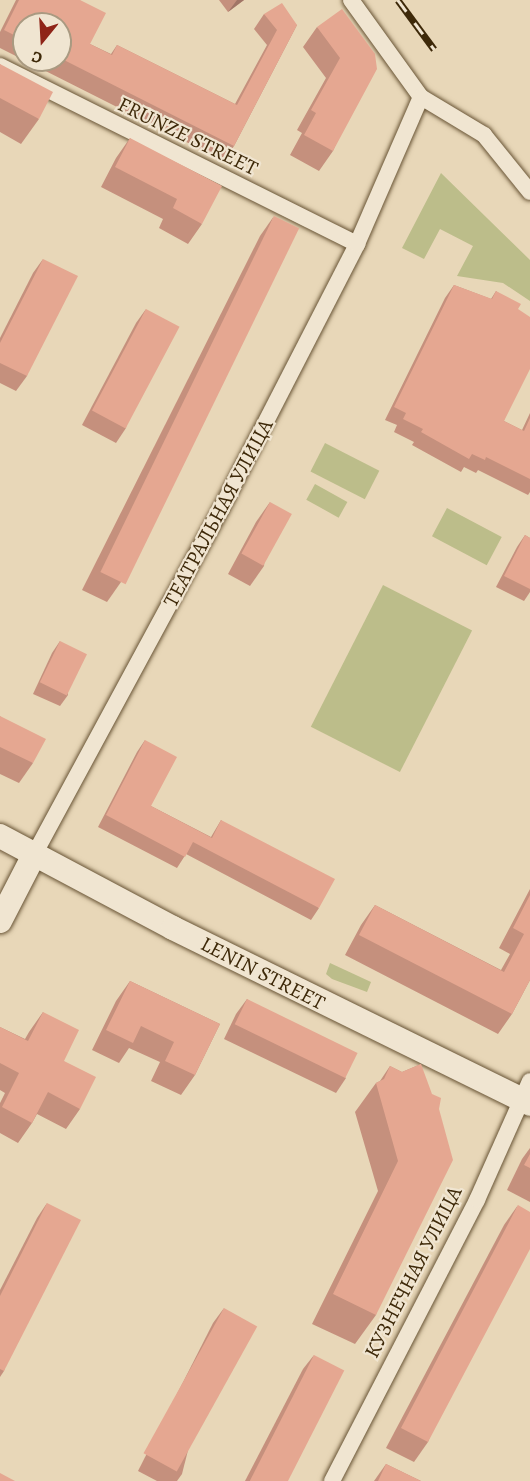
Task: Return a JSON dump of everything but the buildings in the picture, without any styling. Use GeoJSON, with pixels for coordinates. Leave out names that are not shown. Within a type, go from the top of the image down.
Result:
{"type":"FeatureCollection","features":[{"type":"Feature","properties":{"kind":"main road","name":"LENIN STREET"},"geometry":{"type":"LineString","coordinates":[[0,836],[193,938],[527,1095]]}},
{"type":"Feature","properties":{"kind":"main road","name":"ТЕАТРАЛЬНАЯ УЛИЦА"},"geometry":{"type":"LineString","coordinates":[[0,921],[35,853]]}},
{"type":"Feature","properties":{"kind":"street"},"geometry":{"type":"LineString","coordinates":[[351,0],[421,98],[483,135],[530,192]]}},
{"type":"Feature","properties":{"kind":"street","name":"FRUNZE STREET"},"geometry":{"type":"LineString","coordinates":[[0,66],[357,244]]}},
{"type":"Feature","properties":{"kind":"street","name":"ТЕАТРАЛЬНАЯ УЛИЦА"},"geometry":{"type":"LineString","coordinates":[[35,853],[221,510],[357,244],[421,98]]}},
{"type":"Feature","properties":{"kind":"street","name":"КУЗНЕЧНАЯ УЛИЦА"},"geometry":{"type":"LineString","coordinates":[[332,1481],[477,1200],[527,1095]]}},
{"type":"Feature","properties":{"kind":"green space"},"geometry":{"type":"Polygon","coordinates":[[[441,173],[530,260],[530,301],[503,283],[457,276],[473,246],[440,229],[424,259],[402,248],[441,173]]]}},
{"type":"Feature","properties":{"kind":"green space"},"geometry":{"type":"Polygon","coordinates":[[[325,443],[379,471],[365,499],[310,472],[325,443]]]}},
{"type":"Feature","properties":{"kind":"green space"},"geometry":{"type":"Polygon","coordinates":[[[315,484],[347,502],[339,518],[306,500],[315,484]]]}},
{"type":"Feature","properties":{"kind":"green space"},"geometry":{"type":"Polygon","coordinates":[[[447,508],[502,537],[487,565],[432,536],[447,508]]]}},
{"type":"Feature","properties":{"kind":"green space"},"geometry":{"type":"Polygon","coordinates":[[[383,585],[472,630],[400,772],[311,727],[383,585]]]}},
{"type":"Feature","properties":{"kind":"green space"},"geometry":{"type":"Polygon","coordinates":[[[330,963],[371,982],[367,992],[332,979],[326,974],[330,963]]]}},
{"type":"Feature","properties":{"kind":"railway"},"geometry":{"type":"LineString","coordinates":[[398,0],[434,49]]}}]}
